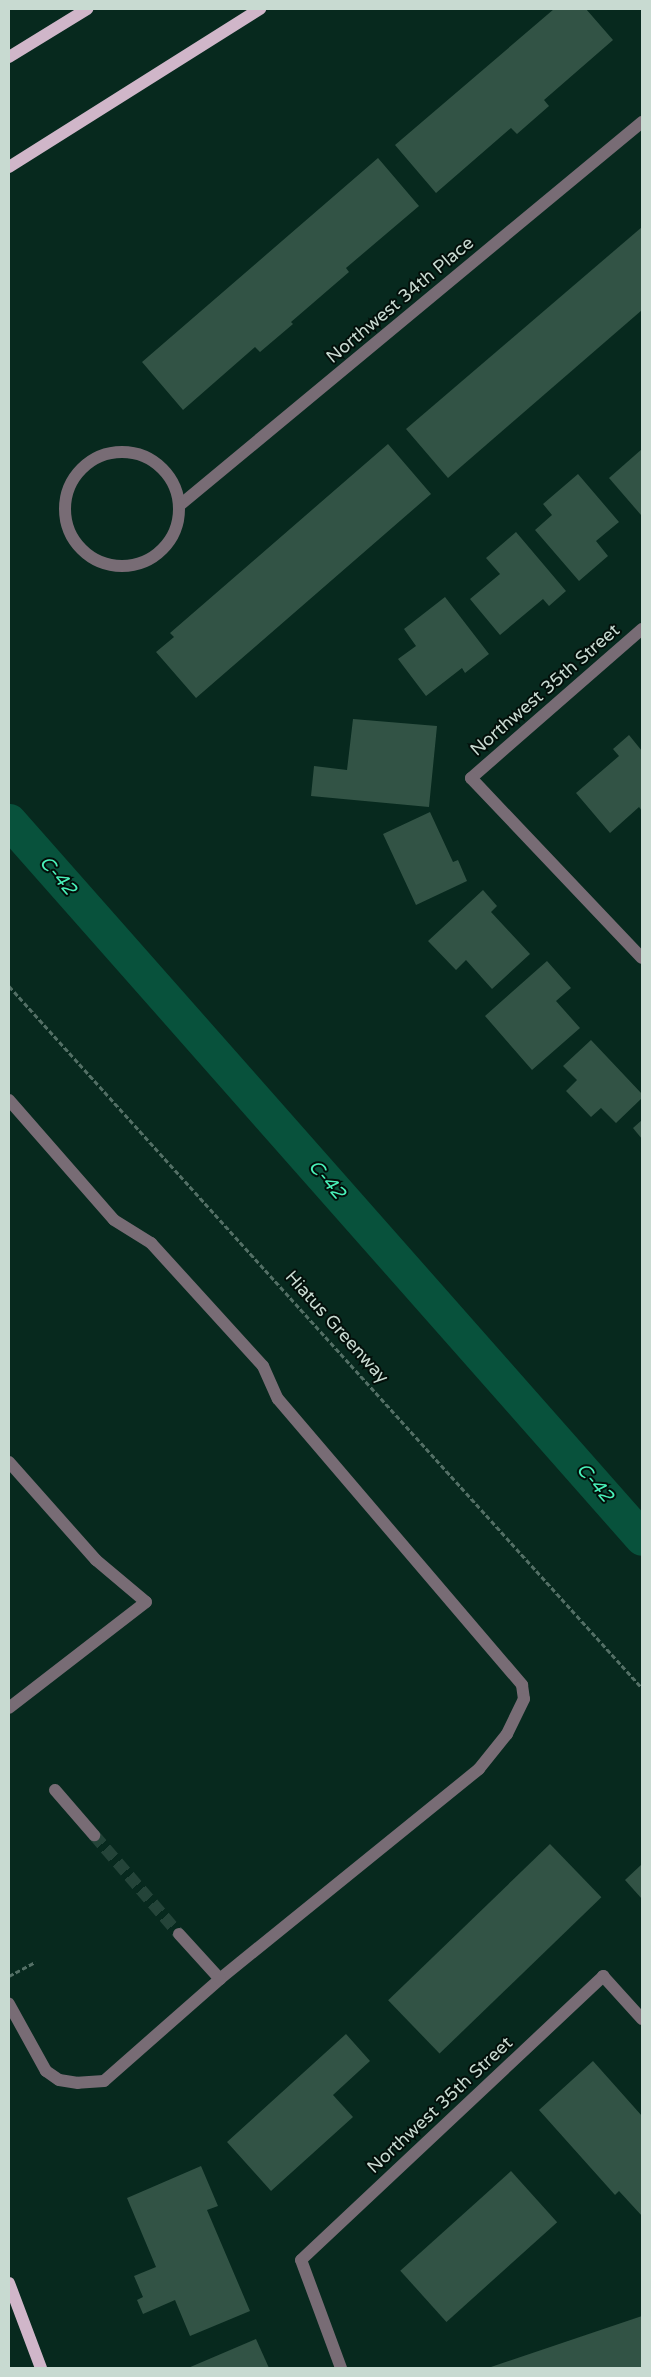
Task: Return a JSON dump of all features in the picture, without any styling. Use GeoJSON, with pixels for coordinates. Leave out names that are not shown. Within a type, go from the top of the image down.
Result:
{"type":"FeatureCollection","features":[{"type":"Feature","properties":{"kind":"main road"},"geometry":{"type":"LineString","coordinates":[[9,57],[87,9]]}},
{"type":"Feature","properties":{"kind":"main road"},"geometry":{"type":"LineString","coordinates":[[9,167],[260,9]]}},
{"type":"Feature","properties":{"kind":"main road"},"geometry":{"type":"LineString","coordinates":[[9,2284],[41,2368]]}},
{"type":"Feature","properties":{"kind":"street","name":"Northwest 34th Place"},"geometry":{"type":"LineString","coordinates":[[180,505],[642,122]]}},
{"type":"Feature","properties":{"kind":"street"},"geometry":{"type":"LineString","coordinates":[[116,452],[135,453],[159,465],[176,487],[180,505],[178,522],[171,539],[153,557],[129,566],[111,566],[80,550],[70,535],[64,518],[64,499],[71,481],[90,461],[116,452]]}},
{"type":"Feature","properties":{"kind":"street","name":"Northwest 35th Street"},"geometry":{"type":"LineString","coordinates":[[642,629],[471,778],[642,958]]}},
{"type":"Feature","properties":{"kind":"street"},"geometry":{"type":"LineString","coordinates":[[9,1100],[114,1220],[152,1243],[263,1366],[278,1399],[522,1685],[524,1699],[508,1734],[479,1769],[220,1979],[104,2081],[78,2083],[59,2080],[46,2071],[9,2004]]}},
{"type":"Feature","properties":{"kind":"street"},"geometry":{"type":"LineString","coordinates":[[9,1462],[96,1560],[146,1602],[9,1708]]}},
{"type":"Feature","properties":{"kind":"street"},"geometry":{"type":"LineString","coordinates":[[55,1790],[94,1835]]}},
{"type":"Feature","properties":{"kind":"street"},"geometry":{"type":"LineString","coordinates":[[179,1934],[220,1979]]}},
{"type":"Feature","properties":{"kind":"street","name":"Northwest 35th Street"},"geometry":{"type":"LineString","coordinates":[[341,2368],[301,2260],[603,1976],[642,2020]]}},
{"type":"Feature","properties":{"kind":"path","name":"Hiatus Greenway"},"geometry":{"type":"LineString","coordinates":[[9,986],[642,1688]]}},
{"type":"Feature","properties":{"kind":"path"},"geometry":{"type":"LineString","coordinates":[[9,1976],[35,1962]]}},
{"type":"Feature","properties":{"kind":"building"},"geometry":{"type":"Polygon","coordinates":[[[554,9],[586,9],[613,40],[544,100],[549,106],[517,134],[511,128],[436,193],[395,145],[554,9]]]}},
{"type":"Feature","properties":{"kind":"building"},"geometry":{"type":"Polygon","coordinates":[[[378,158],[419,206],[346,268],[349,272],[291,322],[293,324],[260,352],[255,347],[183,410],[142,362],[378,158]]]}},
{"type":"Feature","properties":{"kind":"building"},"geometry":{"type":"Polygon","coordinates":[[[642,227],[642,310],[448,478],[406,429],[642,227]]]}},
{"type":"Feature","properties":{"kind":"building"},"geometry":{"type":"Polygon","coordinates":[[[388,444],[431,494],[196,698],[156,652],[174,637],[170,633],[388,444]]]}},
{"type":"Feature","properties":{"kind":"building"},"geometry":{"type":"Polygon","coordinates":[[[642,449],[642,513],[641,515],[609,478],[642,449]]]}},
{"type":"Feature","properties":{"kind":"building"},"geometry":{"type":"Polygon","coordinates":[[[578,474],[619,522],[596,541],[608,556],[579,581],[535,530],[552,515],[543,504],[578,474]]]}},
{"type":"Feature","properties":{"kind":"building"},"geometry":{"type":"Polygon","coordinates":[[[516,532],[566,591],[549,606],[543,599],[500,635],[470,599],[500,574],[486,558],[516,532]]]}},
{"type":"Feature","properties":{"kind":"building"},"geometry":{"type":"Polygon","coordinates":[[[445,597],[489,654],[465,673],[462,668],[426,696],[398,659],[416,646],[404,629],[445,597]]]}},
{"type":"Feature","properties":{"kind":"building"},"geometry":{"type":"Polygon","coordinates":[[[353,719],[437,726],[429,807],[311,796],[314,766],[347,770],[353,719]]]}},
{"type":"Feature","properties":{"kind":"building"},"geometry":{"type":"Polygon","coordinates":[[[629,735],[642,751],[642,811],[639,807],[610,833],[576,793],[619,756],[613,749],[629,735]]]}},
{"type":"Feature","properties":{"kind":"building"},"geometry":{"type":"Polygon","coordinates":[[[430,812],[453,862],[458,860],[467,881],[416,905],[383,834],[430,812]]]}},
{"type":"Feature","properties":{"kind":"building"},"geometry":{"type":"Polygon","coordinates":[[[483,890],[497,906],[491,912],[530,954],[492,989],[466,960],[456,970],[428,941],[483,890]]]}},
{"type":"Feature","properties":{"kind":"building"},"geometry":{"type":"Polygon","coordinates":[[[547,961],[571,988],[556,1001],[580,1028],[532,1070],[485,1016],[547,961]]]}},
{"type":"Feature","properties":{"kind":"building"},"geometry":{"type":"Polygon","coordinates":[[[591,1040],[642,1094],[642,1098],[616,1123],[601,1108],[591,1117],[566,1091],[577,1080],[563,1066],[591,1040]]]}},
{"type":"Feature","properties":{"kind":"building"},"geometry":{"type":"Polygon","coordinates":[[[642,1120],[642,1139],[633,1128],[642,1120]]]}},
{"type":"Feature","properties":{"kind":"building"},"geometry":{"type":"Polygon","coordinates":[[[550,1844],[601,1897],[440,2054],[388,2000],[550,1844]]]}},
{"type":"Feature","properties":{"kind":"building"},"geometry":{"type":"Polygon","coordinates":[[[642,1864],[642,1899],[625,1880],[642,1864]]]}},
{"type":"Feature","properties":{"kind":"building"},"geometry":{"type":"Polygon","coordinates":[[[346,2034],[370,2061],[333,2095],[353,2117],[271,2191],[227,2142],[346,2034]]]}},
{"type":"Feature","properties":{"kind":"building"},"geometry":{"type":"Polygon","coordinates":[[[593,2061],[642,2116],[642,2216],[619,2191],[615,2195],[539,2110],[593,2061]]]}},
{"type":"Feature","properties":{"kind":"building"},"geometry":{"type":"Polygon","coordinates":[[[201,2166],[218,2206],[207,2210],[250,2311],[190,2336],[175,2300],[143,2314],[137,2300],[143,2297],[134,2276],[156,2267],[127,2198],[201,2166]]]}},
{"type":"Feature","properties":{"kind":"building"},"geometry":{"type":"Polygon","coordinates":[[[511,2171],[557,2222],[446,2322],[400,2271],[511,2171]]]}},
{"type":"Feature","properties":{"kind":"building"},"geometry":{"type":"Polygon","coordinates":[[[642,2316],[642,2368],[488,2368],[642,2316]]]}},
{"type":"Feature","properties":{"kind":"building"},"geometry":{"type":"Polygon","coordinates":[[[256,2339],[269,2368],[188,2368],[256,2339]]]}},
{"type":"Feature","properties":{"kind":"waterway","name":"C-42"},"geometry":{"type":"LineString","coordinates":[[9,821],[642,1538]]}},
{"type":"Feature","properties":{"kind":"tunnel"},"geometry":{"type":"LineString","coordinates":[[94,1835],[179,1934]]}}]}
